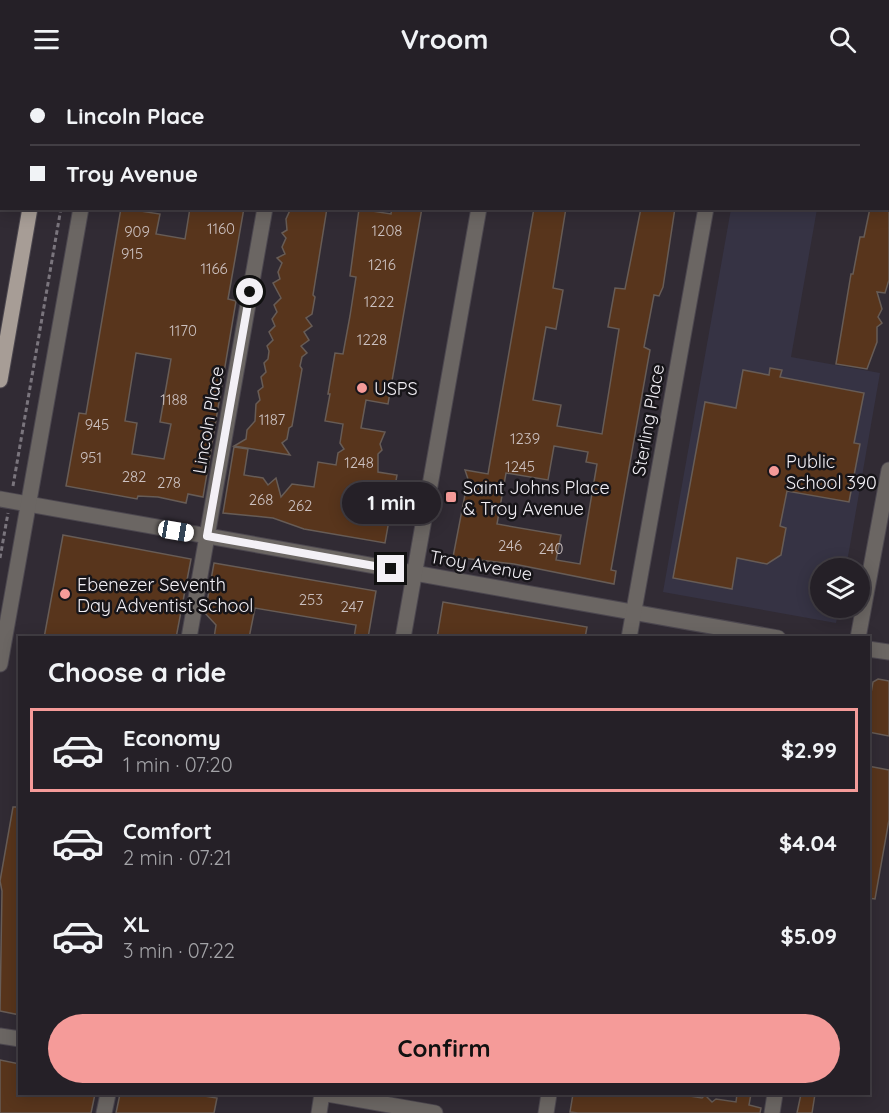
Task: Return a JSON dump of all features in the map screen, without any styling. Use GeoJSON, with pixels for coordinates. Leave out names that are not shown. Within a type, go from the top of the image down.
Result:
{"type":"FeatureCollection","features":[{"type":"Feature","properties":{"kind":"main road"},"geometry":{"type":"LineString","coordinates":[[0,380],[30,210]]}},
{"type":"Feature","properties":{"kind":"street"},"geometry":{"type":"LineString","coordinates":[[0,664],[81,210]]}},
{"type":"Feature","properties":{"kind":"street","name":"Lincoln Place"},"geometry":{"type":"LineString","coordinates":[[189,636],[265,210]]}},
{"type":"Feature","properties":{"kind":"street"},"geometry":{"type":"LineString","coordinates":[[403,636],[479,210]]}},
{"type":"Feature","properties":{"kind":"street","name":"Sterling Place"},"geometry":{"type":"LineString","coordinates":[[629,636],[706,210]]}},
{"type":"Feature","properties":{"kind":"street"},"geometry":{"type":"LineString","coordinates":[[858,636],[889,470]]}},
{"type":"Feature","properties":{"kind":"street","name":"Troy Avenue"},"geometry":{"type":"LineString","coordinates":[[4,505],[28,505],[767,636]]}},
{"type":"Feature","properties":{"kind":"street"},"geometry":{"type":"LineString","coordinates":[[870,650],[889,652]]}},
{"type":"Feature","properties":{"kind":"street"},"geometry":{"type":"LineString","coordinates":[[0,1036],[18,1040]]}},
{"type":"Feature","properties":{"kind":"street"},"geometry":{"type":"LineString","coordinates":[[104,1113],[108,1095]]}},
{"type":"Feature","properties":{"kind":"street"},"geometry":{"type":"LineString","coordinates":[[318,1113],[322,1095]]}},
{"type":"Feature","properties":{"kind":"street"},"geometry":{"type":"LineString","coordinates":[[333,1095],[435,1113]]}},
{"type":"Feature","properties":{"kind":"street"},"geometry":{"type":"LineString","coordinates":[[546,1113],[549,1095]]}},
{"type":"Feature","properties":{"kind":"street"},"geometry":{"type":"LineString","coordinates":[[772,1113],[775,1095]]}},
{"type":"Feature","properties":{"kind":"path"},"geometry":{"type":"LineString","coordinates":[[12,488],[61,210]]}},
{"type":"Feature","properties":{"kind":"path"},"geometry":{"type":"LineString","coordinates":[[0,558],[4,505]]}},
{"type":"Feature","properties":{"kind":"shaded area","name":"Public School 390"},"geometry":{"type":"Polygon","coordinates":[[[731,210],[817,210],[791,357],[880,373],[848,558],[810,558],[810,618],[837,618],[836,623],[663,592],[731,210]]]}},
{"type":"Feature","properties":{"kind":"building"},"geometry":{"type":"Polygon","coordinates":[[[121,210],[160,214],[156,234],[185,239],[190,210],[244,210],[228,299],[236,301],[203,497],[188,494],[186,503],[158,497],[138,496],[137,499],[66,486],[79,413],[86,414],[121,210]],[[136,353],[125,421],[137,423],[132,454],[164,459],[171,424],[160,422],[171,359],[136,353]]]}},
{"type":"Feature","properties":{"kind":"building"},"geometry":{"type":"Polygon","coordinates":[[[290,210],[327,210],[312,314],[306,318],[312,326],[304,332],[309,340],[301,346],[307,353],[302,357],[300,366],[302,369],[292,426],[289,428],[287,439],[282,443],[290,455],[234,446],[246,439],[247,430],[255,421],[256,404],[260,400],[258,391],[263,387],[261,377],[266,372],[264,363],[268,359],[267,346],[273,340],[269,332],[275,326],[272,319],[277,312],[274,305],[281,298],[273,283],[280,279],[278,272],[282,263],[277,258],[285,254],[282,247],[286,238],[282,233],[287,230],[286,219],[290,210]]]}},
{"type":"Feature","properties":{"kind":"building"},"geometry":{"type":"Polygon","coordinates":[[[359,210],[391,214],[392,210],[422,210],[388,404],[366,400],[361,428],[385,432],[380,444],[382,450],[378,454],[378,472],[397,475],[385,543],[304,529],[273,518],[223,513],[234,447],[248,449],[244,475],[263,478],[268,485],[276,478],[281,497],[292,484],[314,487],[318,462],[336,465],[338,453],[344,449],[340,443],[343,424],[325,421],[335,353],[343,354],[350,316],[356,277],[350,276],[359,210]]]}},
{"type":"Feature","properties":{"kind":"building"},"geometry":{"type":"Polygon","coordinates":[[[534,210],[566,210],[553,288],[563,290],[556,329],[546,327],[533,400],[561,405],[557,426],[602,434],[619,329],[608,327],[615,288],[625,289],[641,210],[675,210],[663,287],[659,296],[654,295],[644,347],[650,350],[611,570],[616,571],[614,584],[514,564],[453,557],[468,479],[465,470],[488,474],[534,210]],[[554,446],[548,480],[506,473],[497,524],[561,535],[556,560],[580,564],[597,464],[586,462],[588,452],[554,446]]]}},
{"type":"Feature","properties":{"kind":"building"},"geometry":{"type":"Polygon","coordinates":[[[870,210],[889,210],[889,280],[885,293],[877,292],[882,309],[878,317],[882,323],[877,327],[877,342],[867,369],[836,364],[851,274],[853,274],[860,237],[864,237],[870,210]]]}},
{"type":"Feature","properties":{"kind":"building"},"geometry":{"type":"Polygon","coordinates":[[[770,368],[782,370],[780,377],[864,393],[854,443],[860,444],[849,502],[787,491],[780,526],[786,528],[781,555],[767,564],[737,558],[732,589],[673,578],[705,402],[736,408],[743,370],[769,375],[770,368]]]}},
{"type":"Feature","properties":{"kind":"building"},"geometry":{"type":"Polygon","coordinates":[[[63,535],[191,559],[176,636],[44,636],[63,535]]]}},
{"type":"Feature","properties":{"kind":"building"},"geometry":{"type":"Polygon","coordinates":[[[214,563],[376,591],[368,636],[354,636],[356,625],[255,608],[249,636],[214,636],[216,625],[205,613],[214,563]]]}},
{"type":"Feature","properties":{"kind":"building"},"geometry":{"type":"Polygon","coordinates":[[[443,602],[587,627],[585,636],[437,636],[443,602]]]}},
{"type":"Feature","properties":{"kind":"building"},"geometry":{"type":"Polygon","coordinates":[[[878,679],[889,681],[889,736],[870,732],[870,698],[873,682],[878,679]]]}},
{"type":"Feature","properties":{"kind":"building"},"geometry":{"type":"Polygon","coordinates":[[[870,766],[889,770],[889,820],[875,899],[870,898],[870,766]]]}},
{"type":"Feature","properties":{"kind":"building"},"geometry":{"type":"Polygon","coordinates":[[[13,807],[18,807],[18,1015],[0,1011],[2,891],[0,881],[13,807]]]}},
{"type":"Feature","properties":{"kind":"building"},"geometry":{"type":"Polygon","coordinates":[[[0,1060],[18,1064],[18,1095],[95,1095],[91,1113],[0,1113],[0,1060]]]}},
{"type":"Feature","properties":{"kind":"building"},"geometry":{"type":"Polygon","coordinates":[[[120,1095],[198,1095],[217,1098],[214,1113],[116,1113],[120,1095]]]}},
{"type":"Feature","properties":{"kind":"building"},"geometry":{"type":"Polygon","coordinates":[[[573,1095],[683,1095],[702,1098],[705,1095],[712,1102],[716,1099],[736,1102],[737,1095],[751,1095],[749,1105],[761,1108],[760,1113],[570,1112],[573,1095]]]}},
{"type":"Feature","properties":{"kind":"building"},"geometry":{"type":"Polygon","coordinates":[[[801,1095],[815,1095],[812,1113],[797,1113],[801,1095]]]}},
{"type":"Feature","properties":{"kind":"place","name":"USPS"},"geometry":{"type":"Point","coordinates":[362,388]}},
{"type":"Feature","properties":{"kind":"place","name":"Public School 390"},"geometry":{"type":"Point","coordinates":[774,471]}},
{"type":"Feature","properties":{"kind":"place","name":"Saint Johns Place & Troy Avenue"},"geometry":{"type":"Point","coordinates":[451,497]}},
{"type":"Feature","properties":{"kind":"place","name":"Ebenezer Seventh Day Adventist School"},"geometry":{"type":"Point","coordinates":[65,594]}},
{"type":"Feature","properties":{"kind":"route"},"geometry":{"type":"LineString","coordinates":[[250,292],[207,536],[391,569]]}}]}
